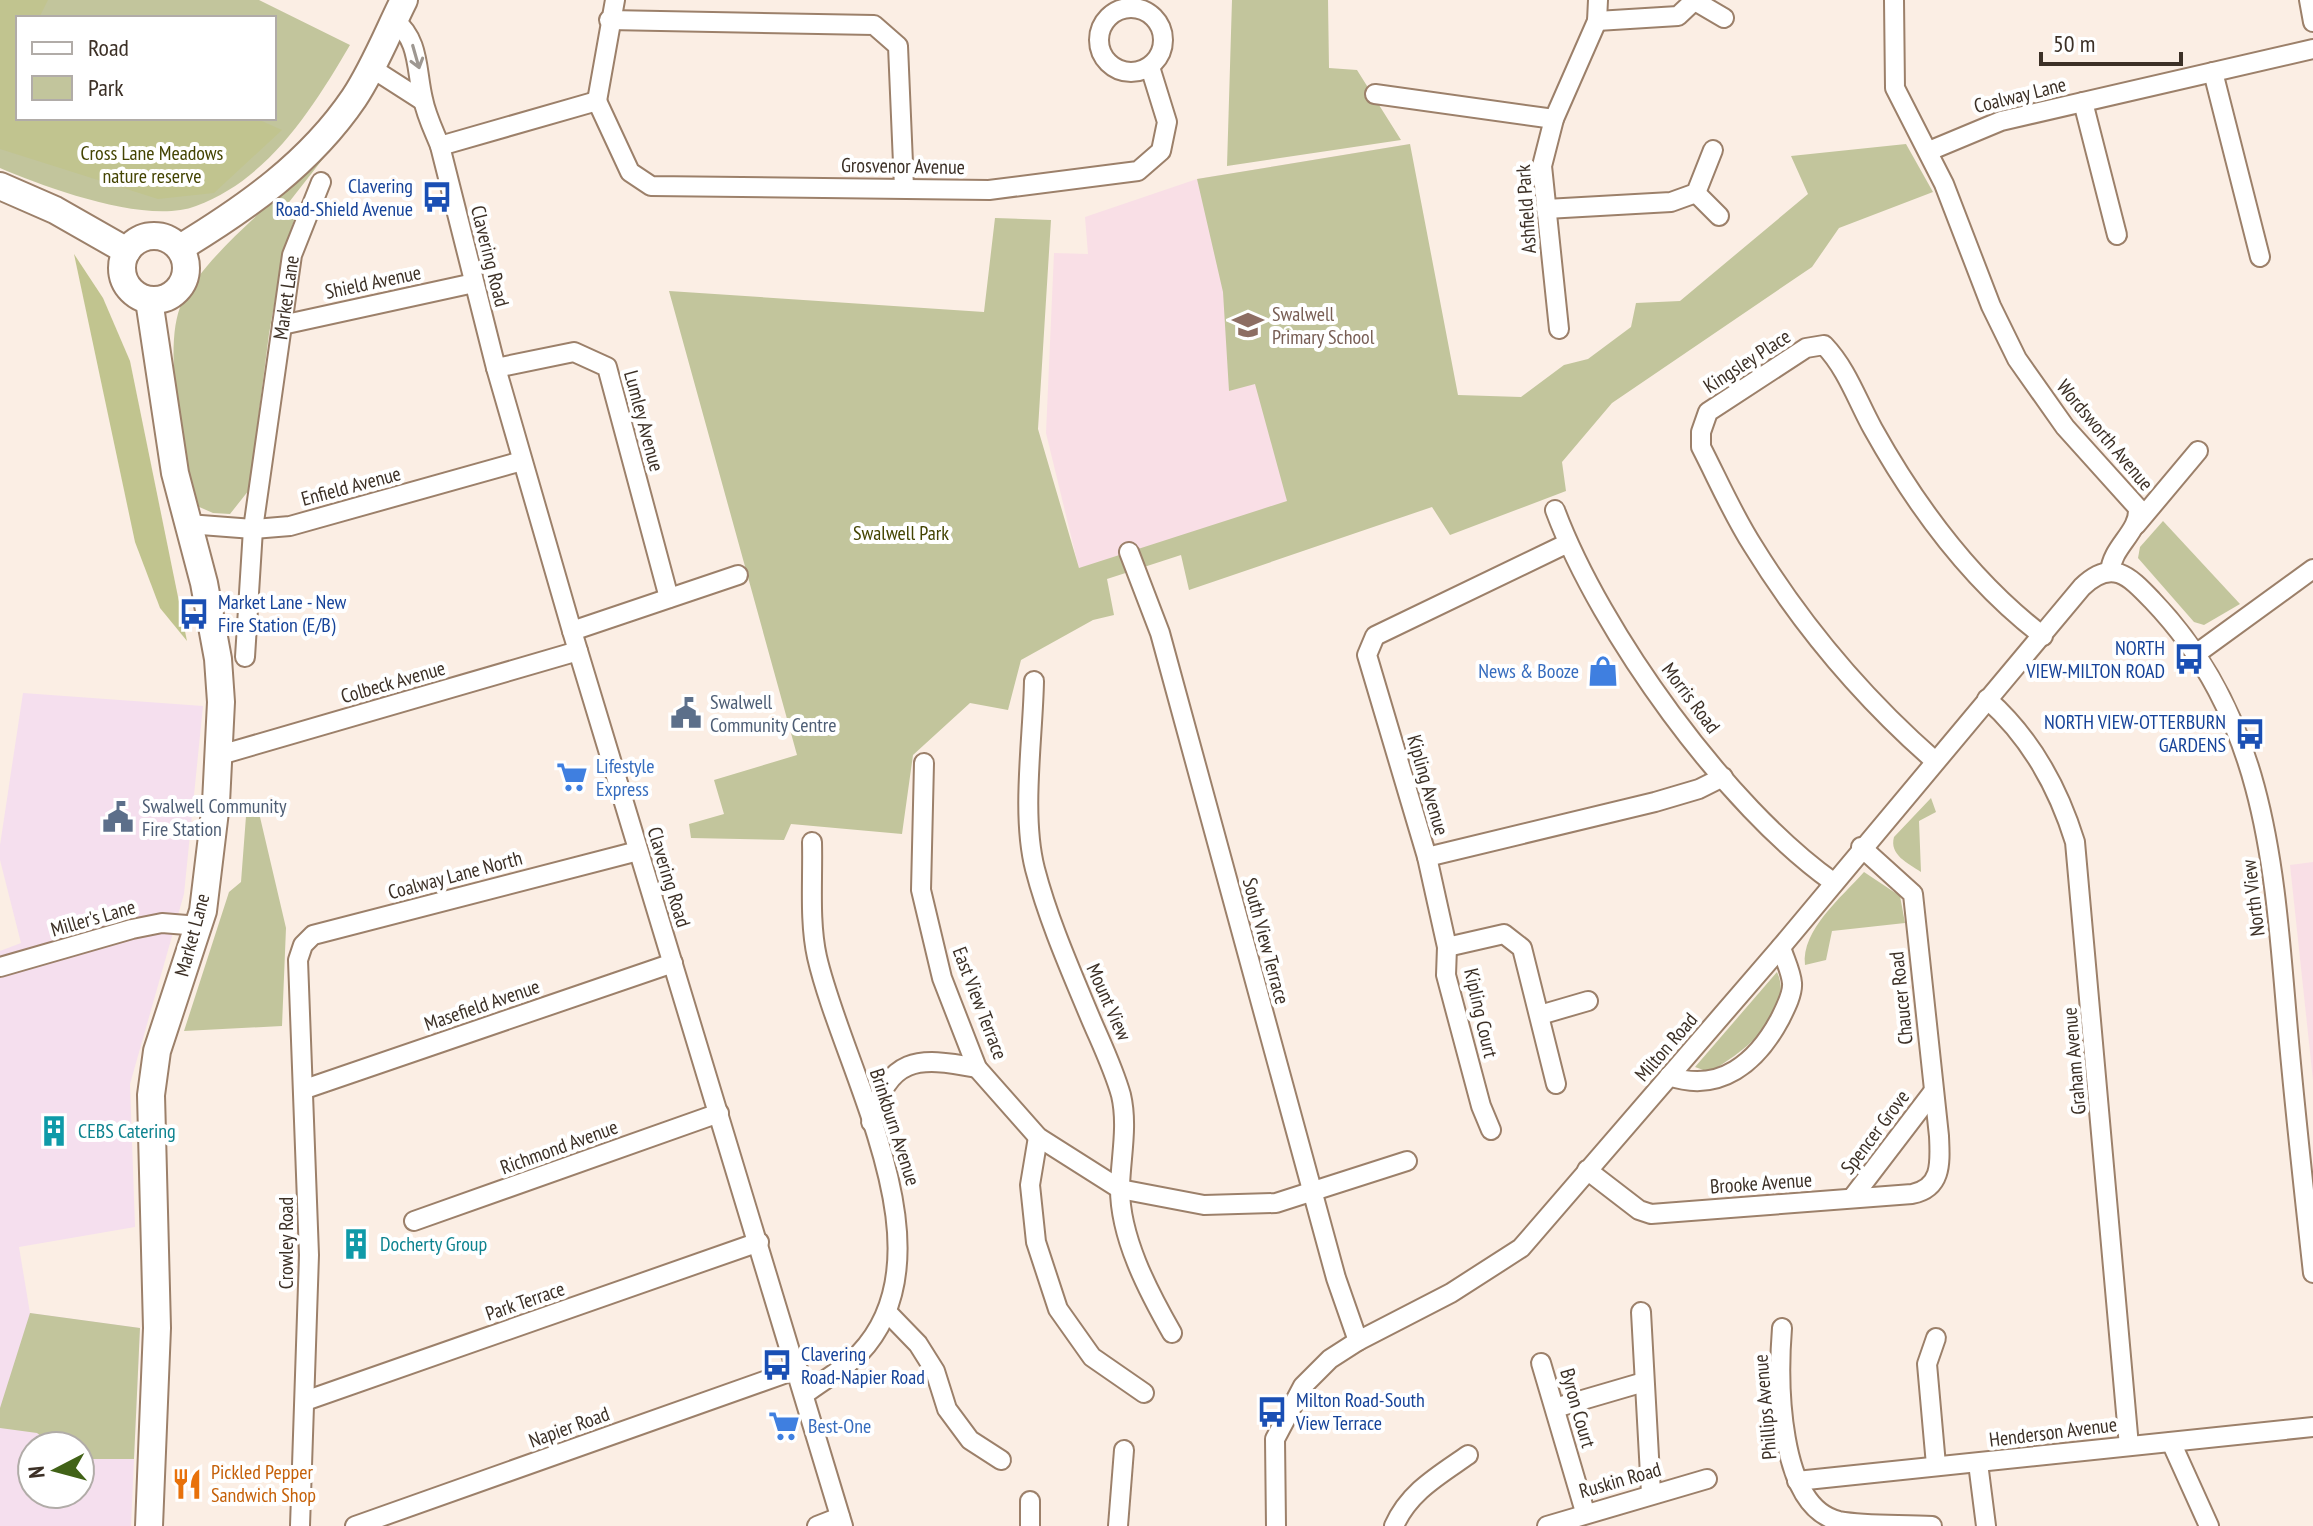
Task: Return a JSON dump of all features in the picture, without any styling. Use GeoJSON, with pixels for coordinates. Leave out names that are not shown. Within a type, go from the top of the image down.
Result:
{"type":"FeatureCollection","features":[{"type":"Feature","properties":{"kind":"street"},"geometry":{"type":"LineString","coordinates":[[440,146],[597,101],[615,0]]}},
{"type":"Feature","properties":{"kind":"street","name":"Ashfield Park"},"geometry":{"type":"LineString","coordinates":[[1559,329],[1542,166],[1554,119],[1597,21],[1598,0]]}},
{"type":"Feature","properties":{"kind":"street","name":"Wordsworth Avenue"},"geometry":{"type":"LineString","coordinates":[[1894,0],[1895,88],[1929,151],[1991,306],[2017,359],[2065,427],[2135,504],[2139,513],[2136,525],[2115,549],[2110,572]]}},
{"type":"Feature","properties":{"kind":"street"},"geometry":{"type":"LineString","coordinates":[[2309,0],[2313,22]]}},
{"type":"Feature","properties":{"kind":"street"},"geometry":{"type":"LineString","coordinates":[[1597,21],[1678,16],[1695,1],[1724,18]]}},
{"type":"Feature","properties":{"kind":"street"},"geometry":{"type":"LineString","coordinates":[[180,248],[284,178],[355,97],[399,10]]}},
{"type":"Feature","properties":{"kind":"street","name":"Clavering Road"},"geometry":{"type":"LineString","coordinates":[[399,10],[419,68],[423,101],[440,146],[522,461],[842,1522]]}},
{"type":"Feature","properties":{"kind":"street"},"geometry":{"type":"LineString","coordinates":[[609,20],[874,25],[898,46],[904,187]]}},
{"type":"Feature","properties":{"kind":"street","name":"Coalway Lane"},"geometry":{"type":"LineString","coordinates":[[1929,151],[2001,121],[2313,49]]}},
{"type":"Feature","properties":{"kind":"street"},"geometry":{"type":"LineString","coordinates":[[370,67],[423,101]]}},
{"type":"Feature","properties":{"kind":"street","name":"Grosvenor Avenue"},"geometry":{"type":"LineString","coordinates":[[597,101],[630,172],[651,186],[989,190],[1138,171],[1161,151],[1167,122],[1150,67]]}},
{"type":"Feature","properties":{"kind":"street"},"geometry":{"type":"LineString","coordinates":[[2213,72],[2260,257]]}},
{"type":"Feature","properties":{"kind":"street"},"geometry":{"type":"LineString","coordinates":[[1375,94],[1554,119]]}},
{"type":"Feature","properties":{"kind":"street"},"geometry":{"type":"LineString","coordinates":[[2083,102],[2117,235]]}},
{"type":"Feature","properties":{"kind":"street"},"geometry":{"type":"LineString","coordinates":[[1546,209],[1671,202],[1696,193],[1713,150]]}},
{"type":"Feature","properties":{"kind":"street","name":"Market Lane"},"geometry":{"type":"LineString","coordinates":[[245,657],[253,529],[292,255],[321,182]]}},
{"type":"Feature","properties":{"kind":"street"},"geometry":{"type":"LineString","coordinates":[[0,186],[55,210],[127,251]]}},
{"type":"Feature","properties":{"kind":"street"},"geometry":{"type":"LineString","coordinates":[[1696,193],[1719,216]]}},
{"type":"Feature","properties":{"kind":"street"},"geometry":{"type":"LineString","coordinates":[[152,236],[172,241],[180,248],[187,269],[184,280],[170,296],[149,300],[139,297],[125,282],[123,261],[127,251],[142,238],[152,236]]}},
{"type":"Feature","properties":{"kind":"street","name":"Shield Avenue"},"geometry":{"type":"LineString","coordinates":[[282,325],[474,283]]}},
{"type":"Feature","properties":{"kind":"street","name":"Market Lane"},"geometry":{"type":"LineString","coordinates":[[149,300],[172,458],[204,583],[218,659],[220,755],[199,926],[157,1051],[151,1095],[157,1328],[150,1526]]}},
{"type":"Feature","properties":{"kind":"street","name":"Kingsley Place"},"geometry":{"type":"LineString","coordinates":[[1935,761],[1855,686],[1804,621],[1751,543],[1701,447],[1708,412],[1806,348],[1824,345],[1839,361],[1874,430],[1934,524],[1992,590],[2043,636]]}},
{"type":"Feature","properties":{"kind":"street","name":"Lumley Avenue"},"geometry":{"type":"LineString","coordinates":[[496,368],[574,352],[607,367],[669,598]]}},
{"type":"Feature","properties":{"kind":"street"},"geometry":{"type":"LineString","coordinates":[[2136,525],[2198,451]]}},
{"type":"Feature","properties":{"kind":"street","name":"Enfield Avenue"},"geometry":{"type":"LineString","coordinates":[[188,524],[253,529],[290,526],[522,461]]}},
{"type":"Feature","properties":{"kind":"street","name":"Morris Road"},"geometry":{"type":"LineString","coordinates":[[1555,510],[1568,543],[1640,667],[1723,777],[1792,848],[1833,882]]}},
{"type":"Feature","properties":{"kind":"street","name":"Kipling Avenue"},"geometry":{"type":"LineString","coordinates":[[1568,543],[1375,636],[1367,655],[1427,857],[1670,798],[1723,777]]}},
{"type":"Feature","properties":{"kind":"street","name":"South View Terrace"},"geometry":{"type":"LineString","coordinates":[[1129,552],[1160,633],[1312,1192],[1358,1341]]}},
{"type":"Feature","properties":{"kind":"street"},"geometry":{"type":"LineString","coordinates":[[2196,654],[2313,570]]}},
{"type":"Feature","properties":{"kind":"street","name":"Milton Road"},"geometry":{"type":"LineString","coordinates":[[1276,1526],[1275,1439],[1303,1386],[1330,1359],[1358,1341],[1451,1293],[1521,1248],[1781,947],[1861,847],[2082,587],[2095,575],[2110,572]]}},
{"type":"Feature","properties":{"kind":"street","name":"North View"},"geometry":{"type":"LineString","coordinates":[[2110,572],[2128,577],[2144,591],[2196,654],[2228,712],[2258,786],[2274,876],[2313,1273]]}},
{"type":"Feature","properties":{"kind":"street"},"geometry":{"type":"LineString","coordinates":[[572,631],[738,575]]}},
{"type":"Feature","properties":{"kind":"street","name":"Colbeck Avenue"},"geometry":{"type":"LineString","coordinates":[[220,755],[578,651]]}},
{"type":"Feature","properties":{"kind":"street","name":"Mount View"},"geometry":{"type":"LineString","coordinates":[[1034,681],[1028,772],[1034,866],[1070,970],[1111,1063],[1122,1100],[1125,1132],[1120,1189],[1141,1279],[1172,1333]]}},
{"type":"Feature","properties":{"kind":"street","name":"Graham Avenue"},"geometry":{"type":"LineString","coordinates":[[1987,699],[2033,750],[2057,791],[2075,842],[2129,1446]]}},
{"type":"Feature","properties":{"kind":"street","name":"East View Terrace"},"geometry":{"type":"LineString","coordinates":[[924,763],[921,890],[942,978],[977,1068],[1038,1137],[1120,1189],[1204,1205],[1276,1203],[1407,1161]]}},
{"type":"Feature","properties":{"kind":"street","name":"Brinkburn Avenue"},"geometry":{"type":"LineString","coordinates":[[805,1394],[859,1354],[887,1312],[900,1263],[896,1204],[817,955],[812,842]]}},
{"type":"Feature","properties":{"kind":"street","name":"Chaucer Road"},"geometry":{"type":"LineString","coordinates":[[1861,847],[1913,894],[1940,1168]]}},
{"type":"Feature","properties":{"kind":"street","name":"Coalway Lane North"},"geometry":{"type":"LineString","coordinates":[[298,960],[303,945],[313,935],[638,851]]}},
{"type":"Feature","properties":{"kind":"street","name":"Kipling Court"},"geometry":{"type":"LineString","coordinates":[[1427,857],[1447,947],[1446,975],[1481,1106],[1491,1130]]}},
{"type":"Feature","properties":{"kind":"street","name":"Miller's Lane"},"geometry":{"type":"LineString","coordinates":[[0,967],[132,929],[162,923],[199,926]]}},
{"type":"Feature","properties":{"kind":"street"},"geometry":{"type":"LineString","coordinates":[[1447,947],[1504,934],[1522,948],[1556,1084]]}},
{"type":"Feature","properties":{"kind":"street"},"geometry":{"type":"LineString","coordinates":[[1669,1076],[1691,1084],[1714,1079],[1744,1065],[1764,1048],[1786,1007],[1792,985],[1781,947]]}},
{"type":"Feature","properties":{"kind":"street","name":"Crowley Road"},"geometry":{"type":"LineString","coordinates":[[298,960],[309,1255],[300,1526]]}},
{"type":"Feature","properties":{"kind":"street","name":"Masefield Avenue"},"geometry":{"type":"LineString","coordinates":[[305,1089],[673,963]]}},
{"type":"Feature","properties":{"kind":"street"},"geometry":{"type":"LineString","coordinates":[[1540,1015],[1588,1001]]}},
{"type":"Feature","properties":{"kind":"street"},"geometry":{"type":"LineString","coordinates":[[870,1124],[879,1091],[903,1066],[940,1061],[977,1068]]}},
{"type":"Feature","properties":{"kind":"street","name":"Spencer Grove"},"geometry":{"type":"LineString","coordinates":[[1852,1198],[1933,1092]]}},
{"type":"Feature","properties":{"kind":"street","name":"Richmond Avenue"},"geometry":{"type":"LineString","coordinates":[[414,1221],[719,1113]]}},
{"type":"Feature","properties":{"kind":"street"},"geometry":{"type":"LineString","coordinates":[[1038,1137],[1030,1185],[1036,1242],[1058,1309],[1092,1357],[1144,1393]]}},
{"type":"Feature","properties":{"kind":"street","name":"Brooke Avenue"},"geometry":{"type":"LineString","coordinates":[[1587,1170],[1639,1210],[1651,1214],[1922,1192],[1940,1168]]}},
{"type":"Feature","properties":{"kind":"street","name":"Park Terrace"},"geometry":{"type":"LineString","coordinates":[[305,1401],[759,1242]]}},
{"type":"Feature","properties":{"kind":"street"},"geometry":{"type":"LineString","coordinates":[[887,1312],[918,1344],[935,1371],[947,1409],[970,1440],[1001,1460]]}},
{"type":"Feature","properties":{"kind":"street"},"geometry":{"type":"LineString","coordinates":[[1641,1312],[1651,1493]]}},
{"type":"Feature","properties":{"kind":"street","name":"Phillips Avenue"},"geometry":{"type":"LineString","coordinates":[[1782,1328],[1780,1352],[1788,1454],[1797,1481]]}},
{"type":"Feature","properties":{"kind":"street"},"geometry":{"type":"LineString","coordinates":[[1936,1338],[1927,1364],[1936,1465]]}},
{"type":"Feature","properties":{"kind":"street","name":"Byron Court"},"geometry":{"type":"LineString","coordinates":[[1541,1363],[1585,1512]]}},
{"type":"Feature","properties":{"kind":"street","name":"Napier Road"},"geometry":{"type":"LineString","coordinates":[[355,1526],[798,1369]]}},
{"type":"Feature","properties":{"kind":"street"},"geometry":{"type":"LineString","coordinates":[[1555,1408],[1644,1382]]}},
{"type":"Feature","properties":{"kind":"street","name":"Henderson Avenue"},"geometry":{"type":"LineString","coordinates":[[1797,1481],[2313,1427]]}},
{"type":"Feature","properties":{"kind":"street"},"geometry":{"type":"LineString","coordinates":[[2171,1442],[2209,1526]]}},
{"type":"Feature","properties":{"kind":"street"},"geometry":{"type":"LineString","coordinates":[[1118,1526],[1124,1450]]}},
{"type":"Feature","properties":{"kind":"street"},"geometry":{"type":"LineString","coordinates":[[1394,1526],[1403,1506],[1416,1491],[1468,1455]]}},
{"type":"Feature","properties":{"kind":"street"},"geometry":{"type":"LineString","coordinates":[[1978,1463],[1986,1526]]}},
{"type":"Feature","properties":{"kind":"street","name":"Ruskin Road"},"geometry":{"type":"LineString","coordinates":[[1547,1526],[1585,1512],[1707,1479]]}},
{"type":"Feature","properties":{"kind":"street"},"geometry":{"type":"LineString","coordinates":[[1797,1481],[1806,1499],[1838,1521],[1932,1526]]}},
{"type":"Feature","properties":{"kind":"street"},"geometry":{"type":"LineString","coordinates":[[1030,1501],[1030,1526]]}},
{"type":"Feature","properties":{"kind":"street"},"geometry":{"type":"LineString","coordinates":[[817,1526],[842,1522]]}},
{"type":"Feature","properties":{"kind":"shaded area","name":"Swalwell Primary School"},"geometry":{"type":"Polygon","coordinates":[[[1410,144],[1394,472],[1079,569],[1046,433],[1054,253],[1088,254],[1085,217],[1197,179],[1410,144]]]}},
{"type":"Feature","properties":{"kind":"shaded area"},"geometry":{"type":"Polygon","coordinates":[[[23,693],[203,706],[184,894],[130,1084],[135,1227],[19,1247],[30,1313],[140,1328],[131,1526],[0,1526],[0,951],[21,943],[0,860],[23,693]]]}},
{"type":"Feature","properties":{"kind":"shaded area"},"geometry":{"type":"Polygon","coordinates":[[[2313,862],[2313,1080],[2290,865],[2313,862]]]}},
{"type":"Feature","properties":{"kind":"green space","name":"Cross Lane Meadows nature reserve"},"geometry":{"type":"Polygon","coordinates":[[[0,0],[259,0],[350,45],[304,117],[267,160],[222,194],[196,206],[175,211],[125,208],[44,185],[0,168],[0,0]]]}},
{"type":"Feature","properties":{"kind":"green space"},"geometry":{"type":"Polygon","coordinates":[[[0,0],[48,0],[40,16],[16,16],[16,120],[260,120],[282,130],[214,193],[158,199],[0,149],[0,0]]]}},
{"type":"Feature","properties":{"kind":"green space"},"geometry":{"type":"Polygon","coordinates":[[[1232,0],[1328,0],[1329,68],[1357,70],[1401,140],[1227,166],[1232,0]]]}},
{"type":"Feature","properties":{"kind":"green space","name":"Swalwell Park"},"geometry":{"type":"Polygon","coordinates":[[[1410,144],[1458,395],[1521,397],[1564,365],[1588,359],[1631,327],[1636,303],[1680,301],[1808,194],[1791,156],[1906,144],[1933,192],[1839,228],[1812,267],[1612,403],[1562,462],[1566,491],[1450,535],[1432,507],[1189,590],[1181,555],[1107,579],[1114,615],[1093,620],[1021,660],[1008,710],[970,703],[913,755],[902,834],[791,824],[784,840],[691,838],[689,824],[724,814],[714,780],[797,755],[669,291],[984,312],[995,218],[1051,220],[1038,429],[1079,568],[1287,501],[1255,384],[1229,391],[1223,292],[1197,179],[1410,144]]]}},
{"type":"Feature","properties":{"kind":"green space"},"geometry":{"type":"Polygon","coordinates":[[[333,146],[286,206],[296,215],[284,249],[269,334],[249,490],[230,514],[213,513],[197,506],[181,433],[174,346],[176,322],[182,303],[193,284],[229,242],[333,146]]]}},
{"type":"Feature","properties":{"kind":"green space"},"geometry":{"type":"Polygon","coordinates":[[[74,254],[103,298],[130,361],[187,641],[160,608],[135,542],[74,254]]]}},
{"type":"Feature","properties":{"kind":"green space"},"geometry":{"type":"Polygon","coordinates":[[[2163,521],[2240,604],[2204,625],[2194,622],[2138,558],[2140,547],[2163,521]]]}},
{"type":"Feature","properties":{"kind":"green space"},"geometry":{"type":"Polygon","coordinates":[[[1931,798],[1936,812],[1919,821],[1921,872],[1897,854],[1893,843],[1894,837],[1931,798]]]}},
{"type":"Feature","properties":{"kind":"green space"},"geometry":{"type":"Polygon","coordinates":[[[256,800],[286,928],[282,1026],[184,1031],[229,892],[241,882],[247,803],[256,800]]]}},
{"type":"Feature","properties":{"kind":"green space"},"geometry":{"type":"Polygon","coordinates":[[[1864,872],[1900,896],[1905,923],[1832,931],[1826,960],[1805,965],[1805,952],[1816,927],[1864,872]]]}},
{"type":"Feature","properties":{"kind":"green space"},"geometry":{"type":"Polygon","coordinates":[[[1777,972],[1781,988],[1779,1003],[1762,1031],[1735,1055],[1709,1072],[1695,1067],[1777,972]]]}},
{"type":"Feature","properties":{"kind":"green space"},"geometry":{"type":"Polygon","coordinates":[[[30,1313],[140,1328],[134,1459],[96,1459],[96,1430],[0,1428],[0,1408],[30,1313]]]}},
{"type":"Feature","properties":{"kind":"place","name":"Clavering Road-Shield Avenue"},"geometry":{"type":"Point","coordinates":[437,197]}},
{"type":"Feature","properties":{"kind":"place","name":"Swalwell Primary School"},"geometry":{"type":"Point","coordinates":[1248,325]}},
{"type":"Feature","properties":{"kind":"place","name":"Market Lane - New Fire Station (E/B)"},"geometry":{"type":"Point","coordinates":[194,614]}},
{"type":"Feature","properties":{"kind":"place","name":"NORTH VIEW-MILTON ROAD"},"geometry":{"type":"Point","coordinates":[2189,659]}},
{"type":"Feature","properties":{"kind":"place","name":"News & Booze"},"geometry":{"type":"Point","coordinates":[1603,671]}},
{"type":"Feature","properties":{"kind":"place","name":"Swalwell Community Centre"},"geometry":{"type":"Point","coordinates":[686,713]}},
{"type":"Feature","properties":{"kind":"place","name":"NORTH VIEW-OTTERBURN GARDENS"},"geometry":{"type":"Point","coordinates":[2250,734]}},
{"type":"Feature","properties":{"kind":"place","name":"Lifestyle Express"},"geometry":{"type":"Point","coordinates":[572,777]}},
{"type":"Feature","properties":{"kind":"place","name":"Swalwell Community Fire Station"},"geometry":{"type":"Point","coordinates":[118,817]}},
{"type":"Feature","properties":{"kind":"place","name":"CEBS Catering"},"geometry":{"type":"Point","coordinates":[54,1131]}},
{"type":"Feature","properties":{"kind":"place","name":"Docherty Group"},"geometry":{"type":"Point","coordinates":[356,1244]}},
{"type":"Feature","properties":{"kind":"place","name":"Clavering Road-Napier Road"},"geometry":{"type":"Point","coordinates":[777,1365]}},
{"type":"Feature","properties":{"kind":"place","name":"Milton Road-South View Terrace"},"geometry":{"type":"Point","coordinates":[1272,1412]}},
{"type":"Feature","properties":{"kind":"place","name":"Best-One"},"geometry":{"type":"Point","coordinates":[784,1426]}},
{"type":"Feature","properties":{"kind":"place","name":"Pickled Pepper Sandwich Shop"},"geometry":{"type":"Point","coordinates":[187,1484]}}]}
